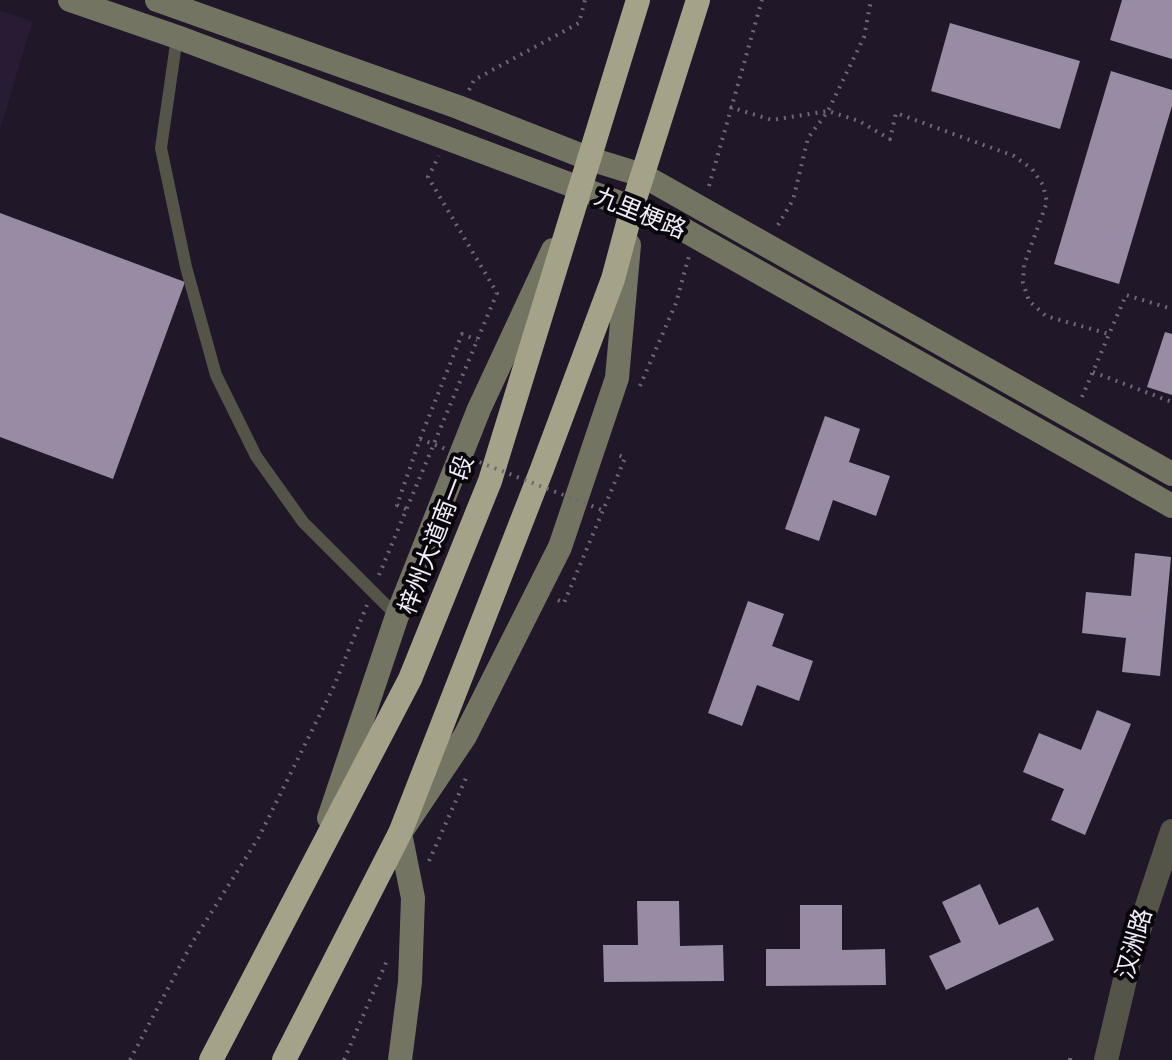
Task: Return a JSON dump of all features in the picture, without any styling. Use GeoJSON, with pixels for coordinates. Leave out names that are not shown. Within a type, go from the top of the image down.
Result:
{"type":"FeatureCollection","features":[{"type":"Feature","properties":{"kind":"highway","name":"梓州大道南一段"},"geometry":{"type":"LineString","coordinates":[[211,1060],[410,679],[490,481],[638,0]]}},
{"type":"Feature","properties":{"kind":"highway"},"geometry":{"type":"LineString","coordinates":[[284,1060],[400,833],[613,279],[642,175],[698,0]]}},
{"type":"Feature","properties":{"kind":"street","name":"九里梗路"},"geometry":{"type":"LineString","coordinates":[[70,0],[177,37],[670,222],[1172,506]]}},
{"type":"Feature","properties":{"kind":"street","name":"九里梗路"},"geometry":{"type":"LineString","coordinates":[[157,0],[461,108],[590,159],[642,175],[1172,474]]}},
{"type":"Feature","properties":{"kind":"street"},"geometry":{"type":"LineString","coordinates":[[317,857],[397,616],[479,409],[581,190]]}},
{"type":"Feature","properties":{"kind":"street"},"geometry":{"type":"LineString","coordinates":[[400,1060],[410,982],[413,898],[400,833],[465,736],[560,547],[617,378],[632,208]]}},
{"type":"Feature","properties":{"kind":"street","name":"汉洲路"},"geometry":{"type":"LineString","coordinates":[[1106,1060],[1131,954],[1172,831]]}},
{"type":"Feature","properties":{"kind":"lane"},"geometry":{"type":"LineString","coordinates":[[177,37],[161,148],[186,267],[216,375],[256,456],[303,522],[397,616]]}},
{"type":"Feature","properties":{"kind":"path"},"geometry":{"type":"LineString","coordinates":[[461,108],[474,80],[579,23],[585,0]]}},
{"type":"Feature","properties":{"kind":"path"},"geometry":{"type":"LineString","coordinates":[[777,227],[793,200],[808,138],[828,111],[864,37],[871,0]]}},
{"type":"Feature","properties":{"kind":"path"},"geometry":{"type":"LineString","coordinates":[[730,107],[772,120],[828,111],[859,121],[890,139],[896,113],[1014,156],[1032,169],[1043,185],[1047,202],[1024,265],[1023,283],[1029,301],[1046,316],[1109,334]]}},
{"type":"Feature","properties":{"kind":"path"},"geometry":{"type":"LineString","coordinates":[[130,1060],[192,943],[259,837],[334,686],[497,293],[428,177],[447,139]]}},
{"type":"Feature","properties":{"kind":"path"},"geometry":{"type":"LineString","coordinates":[[1082,397],[1126,295],[1172,309]]}},
{"type":"Feature","properties":{"kind":"path"},"geometry":{"type":"LineString","coordinates":[[406,509],[397,505],[462,334],[477,340]]}},
{"type":"Feature","properties":{"kind":"path"},"geometry":{"type":"LineString","coordinates":[[1093,372],[1172,402]]}},
{"type":"Feature","properties":{"kind":"path"},"geometry":{"type":"LineString","coordinates":[[420,439],[602,510],[625,458],[611,451]]}},
{"type":"Feature","properties":{"kind":"shaded area"},"geometry":{"type":"Polygon","coordinates":[[[0,10],[32,22],[0,130],[0,10]]]}},
{"type":"Feature","properties":{"kind":"building"},"geometry":{"type":"Polygon","coordinates":[[[1122,0],[1172,0],[1172,59],[1110,40],[1122,0]]]}},
{"type":"Feature","properties":{"kind":"building"},"geometry":{"type":"Polygon","coordinates":[[[950,23],[1080,61],[1060,129],[931,91],[950,23]]]}},
{"type":"Feature","properties":{"kind":"building"},"geometry":{"type":"Polygon","coordinates":[[[1111,71],[1172,90],[1172,106],[1119,284],[1054,264],[1111,71]]]}},
{"type":"Feature","properties":{"kind":"building"},"geometry":{"type":"Polygon","coordinates":[[[0,213],[185,282],[113,479],[0,437],[0,213]]]}},
{"type":"Feature","properties":{"kind":"building"},"geometry":{"type":"Polygon","coordinates":[[[1165,332],[1172,334],[1172,395],[1147,387],[1165,332]]]}},
{"type":"Feature","properties":{"kind":"building"},"geometry":{"type":"Polygon","coordinates":[[[825,416],[860,429],[849,462],[890,476],[876,516],[833,500],[819,541],[785,529],[825,416]]]}},
{"type":"Feature","properties":{"kind":"building"},"geometry":{"type":"Polygon","coordinates":[[[1135,553],[1171,557],[1160,676],[1122,672],[1126,638],[1082,633],[1086,592],[1131,596],[1135,553]]]}},
{"type":"Feature","properties":{"kind":"building"},"geometry":{"type":"Polygon","coordinates":[[[748,601],[784,614],[772,646],[813,661],[799,701],[757,685],[742,726],[708,713],[748,601]]]}},
{"type":"Feature","properties":{"kind":"building"},"geometry":{"type":"Polygon","coordinates":[[[1097,710],[1131,724],[1085,835],[1051,820],[1064,789],[1023,772],[1039,733],[1081,750],[1097,710]]]}},
{"type":"Feature","properties":{"kind":"building"},"geometry":{"type":"Polygon","coordinates":[[[980,884],[999,925],[1038,907],[1054,940],[946,990],[929,956],[961,942],[942,902],[980,884]]]}},
{"type":"Feature","properties":{"kind":"building"},"geometry":{"type":"Polygon","coordinates":[[[637,901],[679,901],[680,946],[723,945],[724,981],[604,982],[603,945],[638,945],[637,901]]]}},
{"type":"Feature","properties":{"kind":"building"},"geometry":{"type":"Polygon","coordinates":[[[800,905],[842,905],[842,950],[885,949],[886,985],[766,986],[766,949],[800,949],[800,905]]]}}]}
